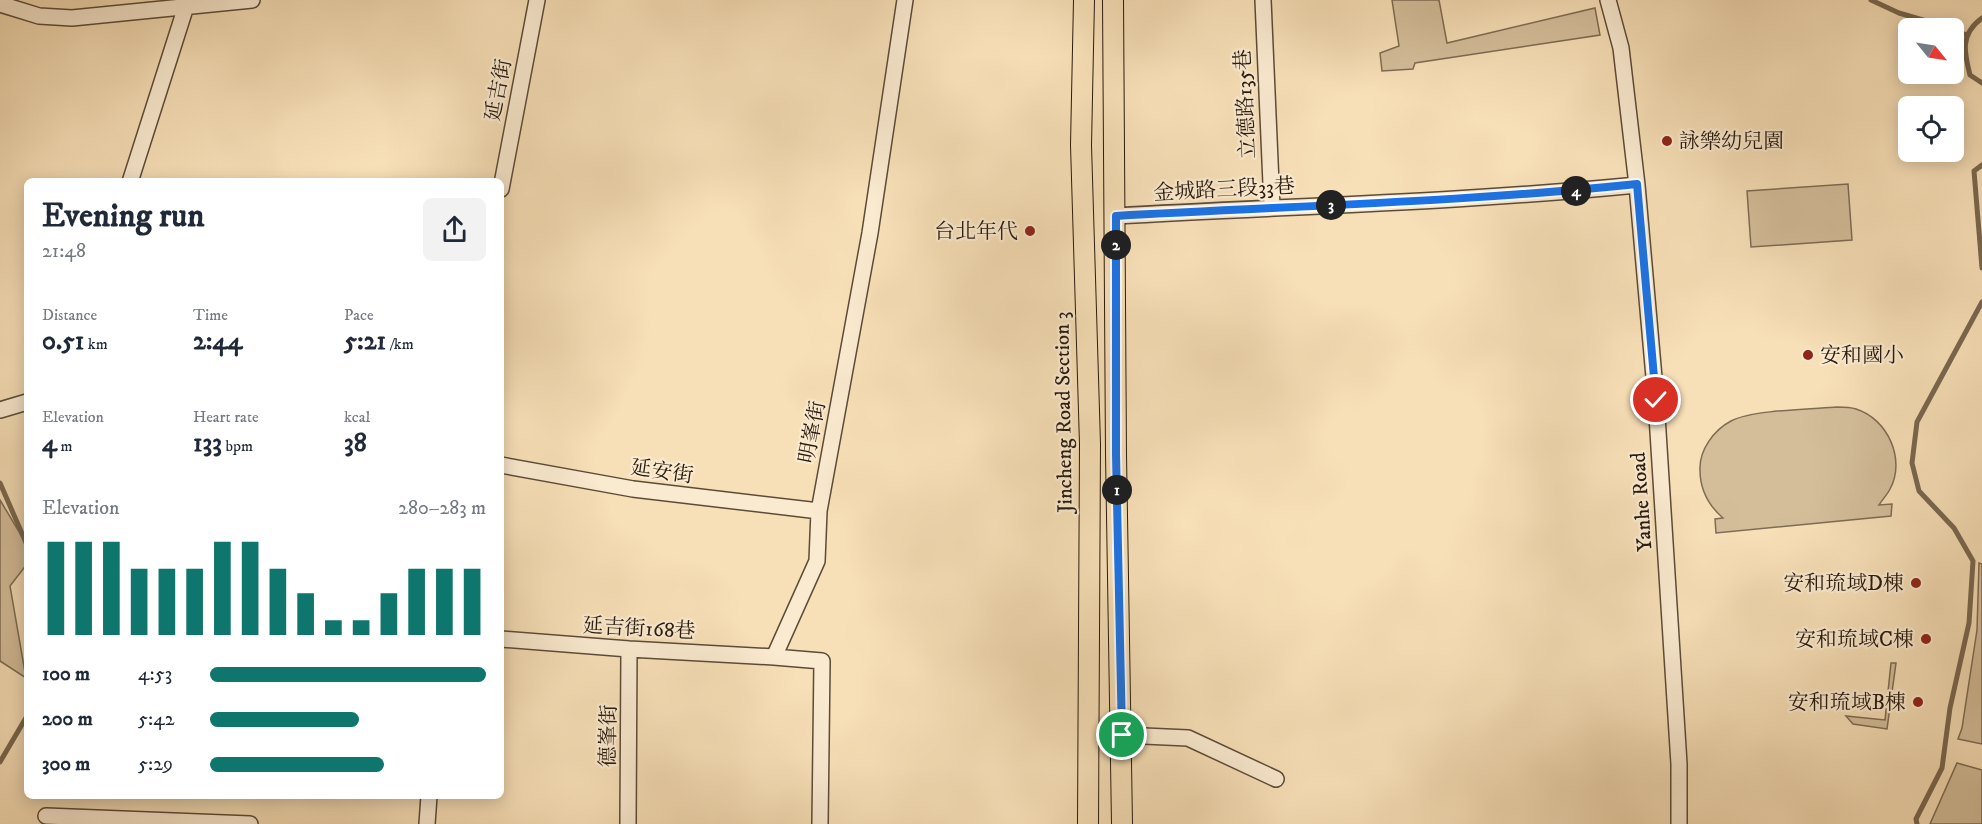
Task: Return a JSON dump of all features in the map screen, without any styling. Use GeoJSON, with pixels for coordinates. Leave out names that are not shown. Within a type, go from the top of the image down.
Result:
{"type":"FeatureCollection","features":[{"type":"Feature","properties":{"kind":"main road","name":"Jincheng Road Section 3"},"geometry":{"type":"LineString","coordinates":[[1084,0],[1080,145],[1090,444],[1088,824]]}},
{"type":"Feature","properties":{"kind":"main road"},"geometry":{"type":"LineString","coordinates":[[1113,0],[1116,454],[1122,824]]}},
{"type":"Feature","properties":{"kind":"street"},"geometry":{"type":"LineString","coordinates":[[0,4],[39,16],[72,18],[187,3],[252,0]]}},
{"type":"Feature","properties":{"kind":"street","name":"延吉街"},"geometry":{"type":"LineString","coordinates":[[503,178],[537,0]]}},
{"type":"Feature","properties":{"kind":"street","name":"明峯街"},"geometry":{"type":"LineString","coordinates":[[774,657],[817,561],[819,511],[870,233],[904,0]]}},
{"type":"Feature","properties":{"kind":"street","name":"立德路135巷"},"geometry":{"type":"LineString","coordinates":[[1263,0],[1272,207]]}},
{"type":"Feature","properties":{"kind":"street","name":"Yanhe Road"},"geometry":{"type":"LineString","coordinates":[[1608,0],[1621,48],[1637,184],[1656,400],[1679,764],[1679,824]]}},
{"type":"Feature","properties":{"kind":"street"},"geometry":{"type":"LineString","coordinates":[[131,178],[187,3]]}},
{"type":"Feature","properties":{"kind":"street","name":"金城路三段33巷"},"geometry":{"type":"LineString","coordinates":[[1116,216],[1442,200],[1539,194],[1637,184]]}},
{"type":"Feature","properties":{"kind":"street"},"geometry":{"type":"LineString","coordinates":[[0,410],[24,403]]}},
{"type":"Feature","properties":{"kind":"street","name":"延安街"},"geometry":{"type":"LineString","coordinates":[[504,466],[633,489],[819,511]]}},
{"type":"Feature","properties":{"kind":"street","name":"延吉街168巷"},"geometry":{"type":"LineString","coordinates":[[504,639],[774,657]]}},
{"type":"Feature","properties":{"kind":"street","name":"德峯街"},"geometry":{"type":"LineString","coordinates":[[628,824],[629,649]]}},
{"type":"Feature","properties":{"kind":"street"},"geometry":{"type":"LineString","coordinates":[[774,657],[822,661],[820,824]]}},
{"type":"Feature","properties":{"kind":"street"},"geometry":{"type":"LineString","coordinates":[[1122,735],[1188,738],[1276,778]]}},
{"type":"Feature","properties":{"kind":"street"},"geometry":{"type":"LineString","coordinates":[[427,824],[429,799]]}},
{"type":"Feature","properties":{"kind":"street"},"geometry":{"type":"LineString","coordinates":[[46,816],[250,824]]}},
{"type":"Feature","properties":{"kind":"shaded area"},"geometry":{"type":"Polygon","coordinates":[[[1392,0],[1439,0],[1447,43],[1595,8],[1600,35],[1415,63],[1413,69],[1382,71],[1380,53],[1399,46],[1392,0]]]}},
{"type":"Feature","properties":{"kind":"shaded area"},"geometry":{"type":"Polygon","coordinates":[[[1848,184],[1852,240],[1751,247],[1747,191],[1848,184]]]}},
{"type":"Feature","properties":{"kind":"shaded area"},"geometry":{"type":"Polygon","coordinates":[[[1837,407],[1854,408],[1867,414],[1885,431],[1891,442],[1896,466],[1894,478],[1889,491],[1879,505],[1892,504],[1891,516],[1716,533],[1715,519],[1723,518],[1706,497],[1701,484],[1700,470],[1702,455],[1713,435],[1731,421],[1752,414],[1837,407]]]}},
{"type":"Feature","properties":{"kind":"shaded area"},"geometry":{"type":"Polygon","coordinates":[[[0,500],[24,540],[24,568],[10,586],[24,677],[0,661],[0,500]]]}},
{"type":"Feature","properties":{"kind":"shaded area"},"geometry":{"type":"Polygon","coordinates":[[[1979,563],[1982,564],[1982,744],[1958,739],[1962,728],[1977,630],[1979,563]]]}},
{"type":"Feature","properties":{"kind":"shaded area"},"geometry":{"type":"Polygon","coordinates":[[[1891,663],[1896,663],[1887,729],[1853,724],[1846,716],[1885,720],[1891,663]]]}},
{"type":"Feature","properties":{"kind":"shaded area"},"geometry":{"type":"Polygon","coordinates":[[[1957,763],[1982,770],[1982,824],[1930,824],[1957,763]]]}},
{"type":"Feature","properties":{"kind":"waterway"},"geometry":{"type":"LineString","coordinates":[[1871,0],[1916,18]]}},
{"type":"Feature","properties":{"kind":"waterway"},"geometry":{"type":"LineString","coordinates":[[1982,18],[1970,30],[1965,51],[1970,75],[1982,83]]}},
{"type":"Feature","properties":{"kind":"waterway"},"geometry":{"type":"LineString","coordinates":[[1982,165],[1974,171],[1982,268]]}},
{"type":"Feature","properties":{"kind":"waterway"},"geometry":{"type":"LineString","coordinates":[[1917,824],[1916,819],[1942,768],[1950,708],[1969,623],[1973,561],[1954,528],[1919,491],[1912,463],[1917,422],[1982,302]]}},
{"type":"Feature","properties":{"kind":"waterway"},"geometry":{"type":"LineString","coordinates":[[0,483],[24,538]]}},
{"type":"Feature","properties":{"kind":"waterway"},"geometry":{"type":"LineString","coordinates":[[0,762],[24,721]]}},
{"type":"Feature","properties":{"kind":"place","name":"詠樂幼兒園"},"geometry":{"type":"Point","coordinates":[1667,141]}},
{"type":"Feature","properties":{"kind":"place","name":"台北年代"},"geometry":{"type":"Point","coordinates":[1030,231]}},
{"type":"Feature","properties":{"kind":"place","name":"安和國小"},"geometry":{"type":"Point","coordinates":[1808,355]}},
{"type":"Feature","properties":{"kind":"place","name":"安和琉域D棟"},"geometry":{"type":"Point","coordinates":[1916,583]}},
{"type":"Feature","properties":{"kind":"place","name":"安和琉域C棟"},"geometry":{"type":"Point","coordinates":[1926,639]}},
{"type":"Feature","properties":{"kind":"place","name":"安和琉域B棟"},"geometry":{"type":"Point","coordinates":[1918,702]}},
{"type":"Feature","properties":{"kind":"route"},"geometry":{"type":"LineString","coordinates":[[1122,735],[1116,454],[1116,216],[1430,201],[1539,194],[1637,184],[1656,400]]}}]}
